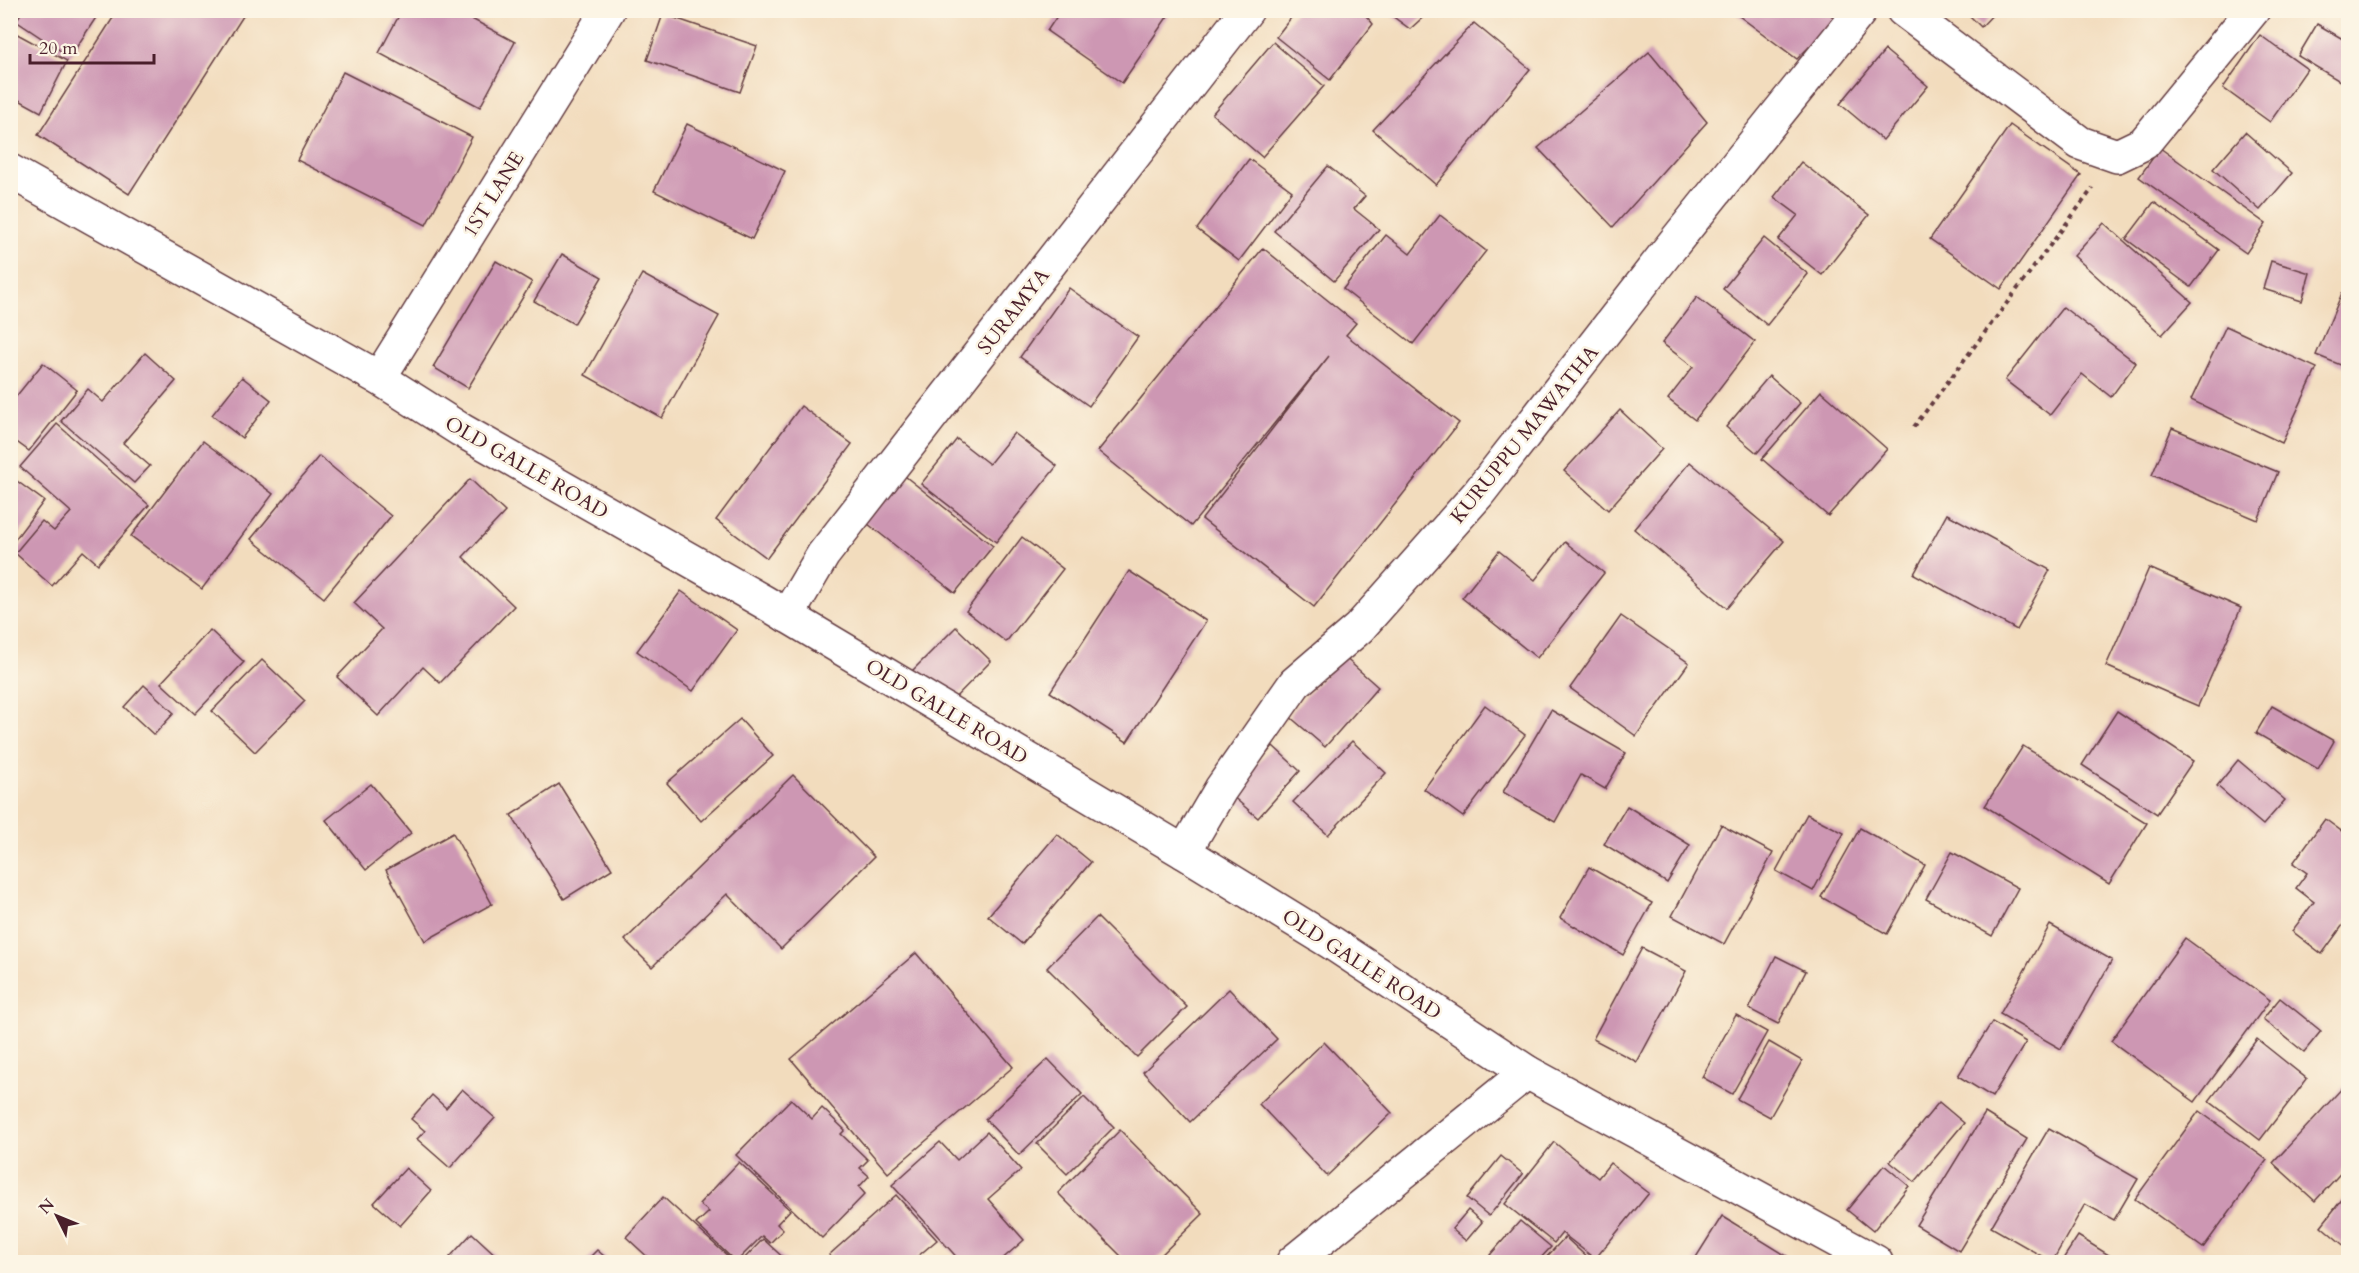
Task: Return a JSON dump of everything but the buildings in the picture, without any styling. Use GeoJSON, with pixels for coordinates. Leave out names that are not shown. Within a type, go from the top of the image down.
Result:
{"type":"FeatureCollection","features":[{"type":"Feature","properties":{"kind":"main road","name":"1ST LANE"},"geometry":{"type":"LineString","coordinates":[[379,378],[608,10]]}},
{"type":"Feature","properties":{"kind":"main road","name":"SURAMYA"},"geometry":{"type":"LineString","coordinates":[[787,616],[823,555],[1247,10]]}},
{"type":"Feature","properties":{"kind":"main road","name":"KURUPPU MAWATHA"},"geometry":{"type":"LineString","coordinates":[[1184,852],[1221,789],[1295,683],[1359,628],[1478,494],[1659,262],[1861,10]]}},
{"type":"Feature","properties":{"kind":"main road"},"geometry":{"type":"LineString","coordinates":[[1903,10],[2080,143],[2117,156],[2144,143],[2253,10]]}},
{"type":"Feature","properties":{"kind":"main road","name":"OLD GALLE ROAD"},"geometry":{"type":"LineString","coordinates":[[10,171],[379,378],[461,430],[787,616],[1184,852],[1332,943],[1527,1072],[1876,1263]]}},
{"type":"Feature","properties":{"kind":"main road"},"geometry":{"type":"LineString","coordinates":[[1293,1263],[1527,1072]]}},
{"type":"Feature","properties":{"kind":"path"},"geometry":{"type":"LineString","coordinates":[[1914,427],[2117,156]]}}]}
